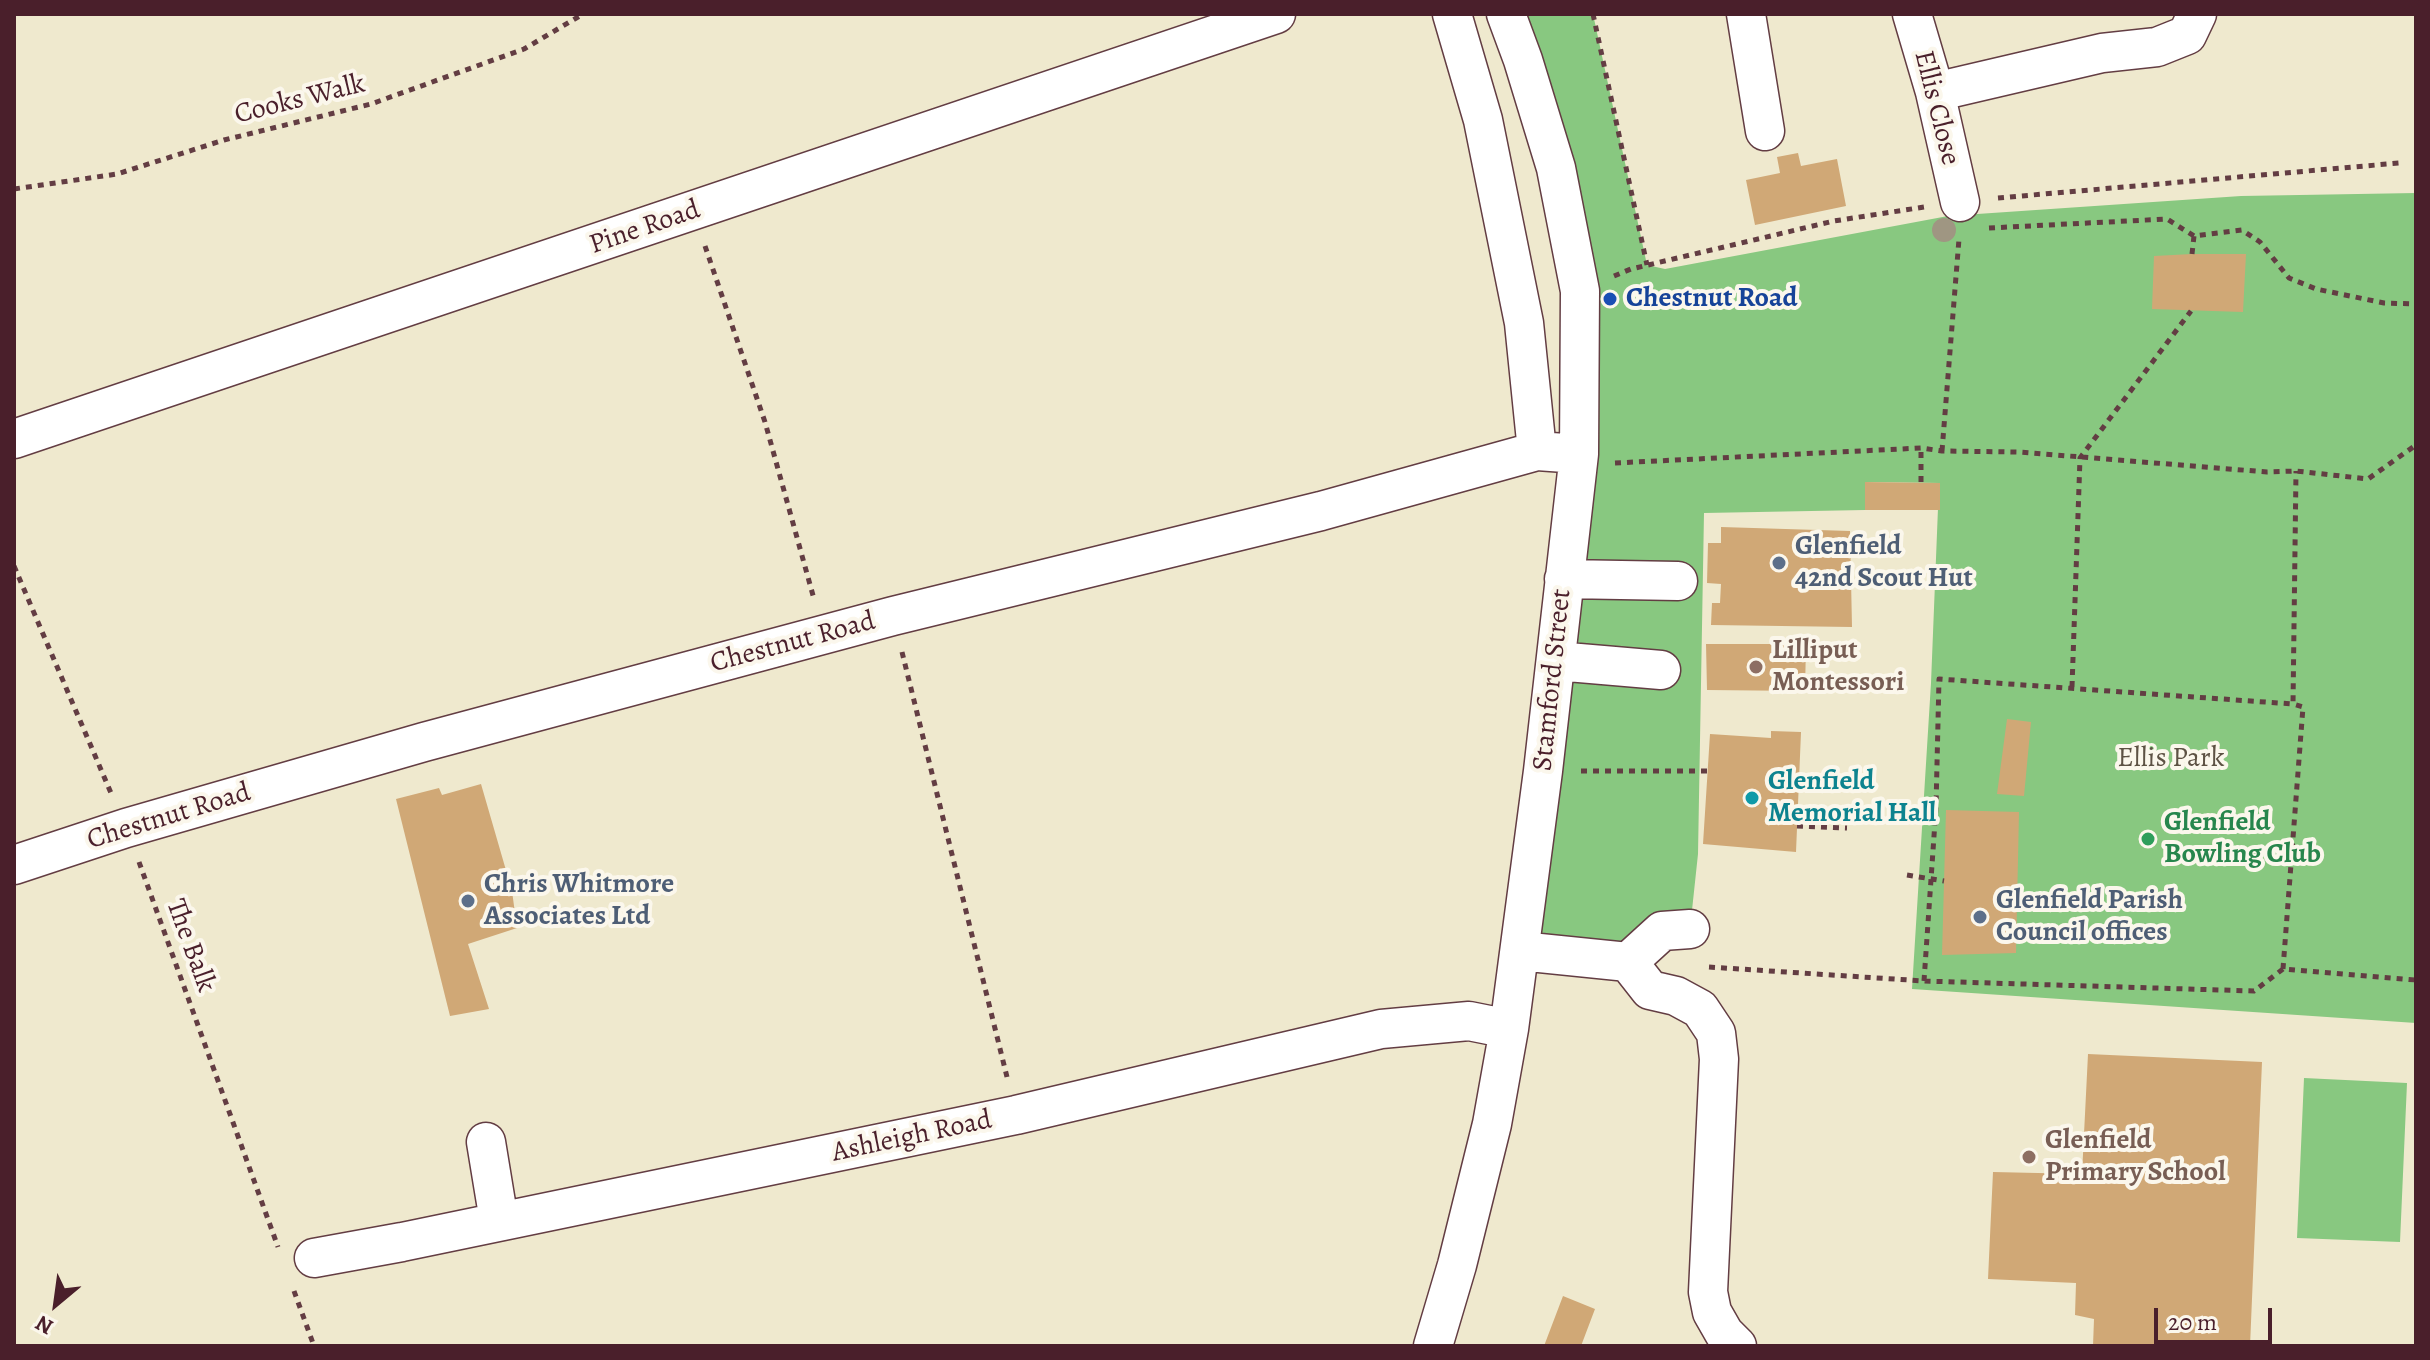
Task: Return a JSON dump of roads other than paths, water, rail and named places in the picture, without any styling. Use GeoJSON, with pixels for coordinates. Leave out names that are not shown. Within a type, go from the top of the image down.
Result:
{"type":"FeatureCollection","features":[{"type":"Feature","properties":{"kind":"street","name":"Pine Road"},"geometry":{"type":"LineString","coordinates":[[14,439],[1276,14]]}},
{"type":"Feature","properties":{"kind":"street"},"geometry":{"type":"LineString","coordinates":[[1452,14],[1483,120],[1524,323],[1537,451]]}},
{"type":"Feature","properties":{"kind":"street","name":"Stamford Street"},"geometry":{"type":"LineString","coordinates":[[1433,1346],[1479,1181],[1509,1029],[1579,459],[1580,291],[1556,168],[1506,14]]}},
{"type":"Feature","properties":{"kind":"street","name":"Ellis Close"},"geometry":{"type":"LineString","coordinates":[[1912,14],[1935,92],[1960,216]]}},
{"type":"Feature","properties":{"kind":"street"},"geometry":{"type":"LineString","coordinates":[[1935,92],[2102,53],[2157,47],[2187,35],[2197,14]]}},
{"type":"Feature","properties":{"kind":"street"},"geometry":{"type":"LineString","coordinates":[[1756,16],[1765,131]]}},
{"type":"Feature","properties":{"kind":"street","name":"Chestnut Road"},"geometry":{"type":"LineString","coordinates":[[14,865],[126,828],[424,742],[893,616],[1321,511],[1537,451],[1579,459]]}},
{"type":"Feature","properties":{"kind":"street"},"geometry":{"type":"LineString","coordinates":[[1564,579],[1678,581]]}},
{"type":"Feature","properties":{"kind":"street"},"geometry":{"type":"LineString","coordinates":[[1556,661],[1661,670]]}},
{"type":"Feature","properties":{"kind":"street"},"geometry":{"type":"LineString","coordinates":[[1628,962],[1662,931],[1690,929]]}},
{"type":"Feature","properties":{"kind":"street"},"geometry":{"type":"LineString","coordinates":[[1520,951],[1628,962],[1650,990],[1676,996],[1700,1009],[1716,1033],[1719,1059],[1708,1292],[1712,1312],[1724,1333],[1737,1346]]}},
{"type":"Feature","properties":{"kind":"street","name":"Ashleigh Road"},"geometry":{"type":"LineString","coordinates":[[298,1259],[402,1242],[1016,1115],[1381,1029],[1469,1021],[1509,1029]]}},
{"type":"Feature","properties":{"kind":"street"},"geometry":{"type":"LineString","coordinates":[[486,1142],[499,1221]]}},
{"type":"Feature","properties":{"kind":"place","name":"Chestnut Road"},"geometry":{"type":"Point","coordinates":[1610,299]}},
{"type":"Feature","properties":{"kind":"place","name":"Glenfield 42nd Scout Hut"},"geometry":{"type":"Point","coordinates":[1779,563]}},
{"type":"Feature","properties":{"kind":"place","name":"Lilliput Montessori"},"geometry":{"type":"Point","coordinates":[1756,667]}},
{"type":"Feature","properties":{"kind":"place","name":"Glenfield Memorial Hall"},"geometry":{"type":"Point","coordinates":[1752,798]}},
{"type":"Feature","properties":{"kind":"place","name":"Glenfield Bowling Club"},"geometry":{"type":"Point","coordinates":[2148,839]}},
{"type":"Feature","properties":{"kind":"place","name":"Chris Whitmore Associates Ltd"},"geometry":{"type":"Point","coordinates":[468,901]}},
{"type":"Feature","properties":{"kind":"place","name":"Glenfield Parish Council offices"},"geometry":{"type":"Point","coordinates":[1980,917]}},
{"type":"Feature","properties":{"kind":"place","name":"Glenfield Primary School"},"geometry":{"type":"Point","coordinates":[2029,1157]}},
{"type":"Feature","properties":{"kind":"park label","name":"Ellis Park"},"geometry":{"type":"Point","coordinates":[2171,759]}}]}
